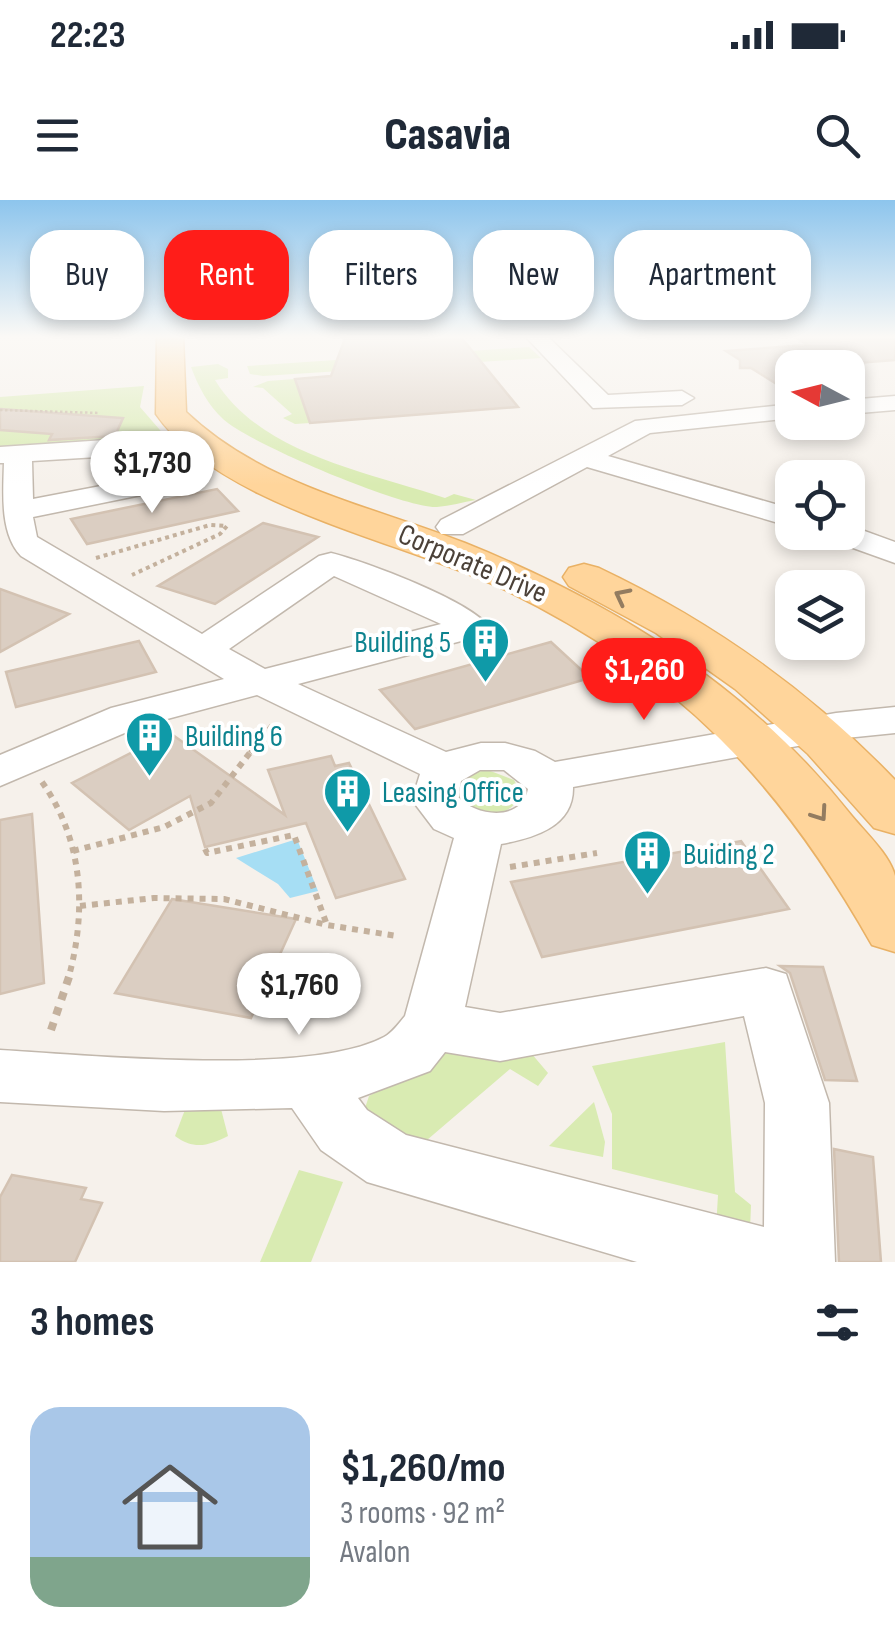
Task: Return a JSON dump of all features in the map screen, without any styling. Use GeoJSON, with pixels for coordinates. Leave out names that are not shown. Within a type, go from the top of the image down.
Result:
{"type":"FeatureCollection","features":[{"type":"Feature","properties":{"kind":"main road","name":"Corporate Drive"},"geometry":{"type":"LineString","coordinates":[[171,386],[171,414],[216,456],[258,479],[571,571],[657,614],[749,674],[816,730],[895,815]]}},
{"type":"Feature","properties":{"kind":"main road","name":"Corporate Drive"},"geometry":{"type":"LineString","coordinates":[[450,538],[502,572],[605,625],[722,708],[802,790],[895,928]]}},
{"type":"Feature","properties":{"kind":"street"},"geometry":{"type":"LineString","coordinates":[[584,386],[602,404],[775,391]]}},
{"type":"Feature","properties":{"kind":"street"},"geometry":{"type":"LineString","coordinates":[[865,406],[895,404]]}},
{"type":"Feature","properties":{"kind":"street"},"geometry":{"type":"LineString","coordinates":[[450,538],[644,426],[775,413]]}},
{"type":"Feature","properties":{"kind":"street"},"geometry":{"type":"LineString","coordinates":[[121,448],[151,485],[14,533],[9,454],[121,448]]}},
{"type":"Feature","properties":{"kind":"street"},"geometry":{"type":"LineString","coordinates":[[586,458],[775,513]]}},
{"type":"Feature","properties":{"kind":"street"},"geometry":{"type":"LineString","coordinates":[[14,533],[202,651],[447,769]]}},
{"type":"Feature","properties":{"kind":"street"},"geometry":{"type":"LineString","coordinates":[[865,542],[895,553]]}},
{"type":"Feature","properties":{"kind":"street"},"geometry":{"type":"LineString","coordinates":[[0,772],[126,717],[471,627],[443,609],[331,563],[202,651]]}},
{"type":"Feature","properties":{"kind":"street"},"geometry":{"type":"LineString","coordinates":[[546,778],[816,730],[895,720]]}},
{"type":"Feature","properties":{"kind":"street"},"geometry":{"type":"LineString","coordinates":[[0,1076],[222,1085],[308,1082],[398,1062],[418,1049],[432,1026],[489,849],[516,827],[538,817],[549,802],[546,778],[530,764],[507,756],[469,758],[447,769],[436,785],[439,808],[489,849]]}},
{"type":"Feature","properties":{"kind":"street"},"geometry":{"type":"LineString","coordinates":[[432,1026],[500,1037],[766,990],[797,1104],[799,1262]]}},
{"type":"Feature","properties":{"kind":"street"},"geometry":{"type":"LineString","coordinates":[[308,1082],[344,1130],[390,1161],[762,1262]]}},
{"type":"Feature","properties":{"kind":"path"},"geometry":{"type":"LineString","coordinates":[[0,410],[100,413]]}},
{"type":"Feature","properties":{"kind":"path"},"geometry":{"type":"LineString","coordinates":[[92,559],[198,528],[226,526],[220,534],[125,579]]}},
{"type":"Feature","properties":{"kind":"path"},"geometry":{"type":"LineString","coordinates":[[73,851],[164,828],[211,803],[274,724]]}},
{"type":"Feature","properties":{"kind":"path"},"geometry":{"type":"LineString","coordinates":[[39,779],[60,806],[73,851],[80,906],[77,953],[52,1030]]}},
{"type":"Feature","properties":{"kind":"path"},"geometry":{"type":"LineString","coordinates":[[205,848],[206,854],[294,835],[327,925]]}},
{"type":"Feature","properties":{"kind":"path"},"geometry":{"type":"LineString","coordinates":[[489,849],[597,853]]}},
{"type":"Feature","properties":{"kind":"path"},"geometry":{"type":"LineString","coordinates":[[80,906],[200,896],[256,904],[276,914],[397,936]]}},
{"type":"Feature","properties":{"kind":"green space"},"geometry":{"type":"Polygon","coordinates":[[[144,386],[140,407],[166,437],[133,444],[129,440],[0,447],[0,397],[144,386]]]}},
{"type":"Feature","properties":{"kind":"green space"},"geometry":{"type":"Polygon","coordinates":[[[200,386],[219,386],[259,426],[318,457],[445,498],[454,494],[476,500],[437,507],[420,505],[362,486],[238,430],[223,419],[200,386]]]}},
{"type":"Feature","properties":{"kind":"green space"},"geometry":{"type":"Polygon","coordinates":[[[297,386],[310,423],[295,424],[283,418],[292,414],[263,388],[253,387],[297,386]]]}},
{"type":"Feature","properties":{"kind":"green space"},"geometry":{"type":"Polygon","coordinates":[[[488,770],[514,780],[521,793],[517,802],[497,813],[464,809],[453,786],[470,773],[488,770]]]}},
{"type":"Feature","properties":{"kind":"green space"},"geometry":{"type":"Polygon","coordinates":[[[725,1042],[735,1192],[751,1205],[750,1231],[716,1229],[718,1195],[612,1169],[612,1114],[592,1066],[725,1042]]]}},
{"type":"Feature","properties":{"kind":"green space"},"geometry":{"type":"Polygon","coordinates":[[[448,1052],[485,1059],[531,1053],[548,1073],[538,1086],[510,1069],[420,1146],[364,1111],[369,1096],[448,1052]]]}},
{"type":"Feature","properties":{"kind":"green space"},"geometry":{"type":"Polygon","coordinates":[[[594,1102],[605,1142],[603,1157],[549,1146],[594,1102]]]}},
{"type":"Feature","properties":{"kind":"green space"},"geometry":{"type":"Polygon","coordinates":[[[186,1107],[221,1109],[228,1136],[201,1145],[175,1136],[186,1107]]]}},
{"type":"Feature","properties":{"kind":"green space"},"geometry":{"type":"Polygon","coordinates":[[[299,1170],[343,1182],[311,1262],[260,1262],[299,1170]]]}},
{"type":"Feature","properties":{"kind":"water"},"geometry":{"type":"Polygon","coordinates":[[[297,839],[318,891],[290,898],[278,884],[236,858],[297,839]]]}},
{"type":"Feature","properties":{"kind":"building"},"geometry":{"type":"Polygon","coordinates":[[[297,386],[500,386],[518,407],[310,423],[297,386]]]}},
{"type":"Feature","properties":{"kind":"building"},"geometry":{"type":"Polygon","coordinates":[[[0,409],[123,418],[115,436],[49,440],[52,434],[0,430],[0,409]]]}},
{"type":"Feature","properties":{"kind":"building"},"geometry":{"type":"Polygon","coordinates":[[[217,489],[238,511],[87,544],[71,519],[217,489]]]}},
{"type":"Feature","properties":{"kind":"building"},"geometry":{"type":"Polygon","coordinates":[[[263,523],[318,537],[215,604],[158,586],[263,523]]]}},
{"type":"Feature","properties":{"kind":"building"},"geometry":{"type":"Polygon","coordinates":[[[0,589],[69,614],[0,652],[0,589]]]}},
{"type":"Feature","properties":{"kind":"building"},"geometry":{"type":"Polygon","coordinates":[[[139,641],[156,672],[16,707],[6,672],[139,641]]]}},
{"type":"Feature","properties":{"kind":"building","name":"Building 5"},"geometry":{"type":"Polygon","coordinates":[[[551,642],[590,678],[415,729],[380,690],[551,642]]]}},
{"type":"Feature","properties":{"kind":"building"},"geometry":{"type":"Polygon","coordinates":[[[170,733],[285,815],[268,770],[331,756],[335,766],[349,763],[405,879],[336,898],[306,823],[205,847],[190,796],[129,830],[72,783],[170,733]]]}},
{"type":"Feature","properties":{"kind":"building"},"geometry":{"type":"Polygon","coordinates":[[[32,814],[44,983],[0,994],[0,820],[32,814]]]}},
{"type":"Feature","properties":{"kind":"building","name":"Buiding 2"},"geometry":{"type":"Polygon","coordinates":[[[741,841],[789,909],[542,957],[511,882],[741,841]]]}},
{"type":"Feature","properties":{"kind":"building"},"geometry":{"type":"Polygon","coordinates":[[[172,899],[296,919],[251,1018],[115,993],[172,899]]]}},
{"type":"Feature","properties":{"kind":"building"},"geometry":{"type":"Polygon","coordinates":[[[780,966],[823,967],[857,1081],[825,1080],[790,973],[780,966]]]}},
{"type":"Feature","properties":{"kind":"building"},"geometry":{"type":"Polygon","coordinates":[[[834,1149],[873,1157],[881,1262],[839,1262],[834,1149]]]}},
{"type":"Feature","properties":{"kind":"building"},"geometry":{"type":"Polygon","coordinates":[[[12,1175],[86,1188],[81,1199],[102,1203],[75,1262],[0,1262],[0,1197],[12,1175]]]}},
{"type":"Feature","properties":{"kind":"place","name":"Building 5"},"geometry":{"type":"Point","coordinates":[486,684]}},
{"type":"Feature","properties":{"kind":"place","name":"Building 6"},"geometry":{"type":"Point","coordinates":[150,778]}},
{"type":"Feature","properties":{"kind":"place","name":"Leasing Office"},"geometry":{"type":"Point","coordinates":[347,834]}},
{"type":"Feature","properties":{"kind":"place","name":"Buiding 2"},"geometry":{"type":"Point","coordinates":[648,896]}}]}
